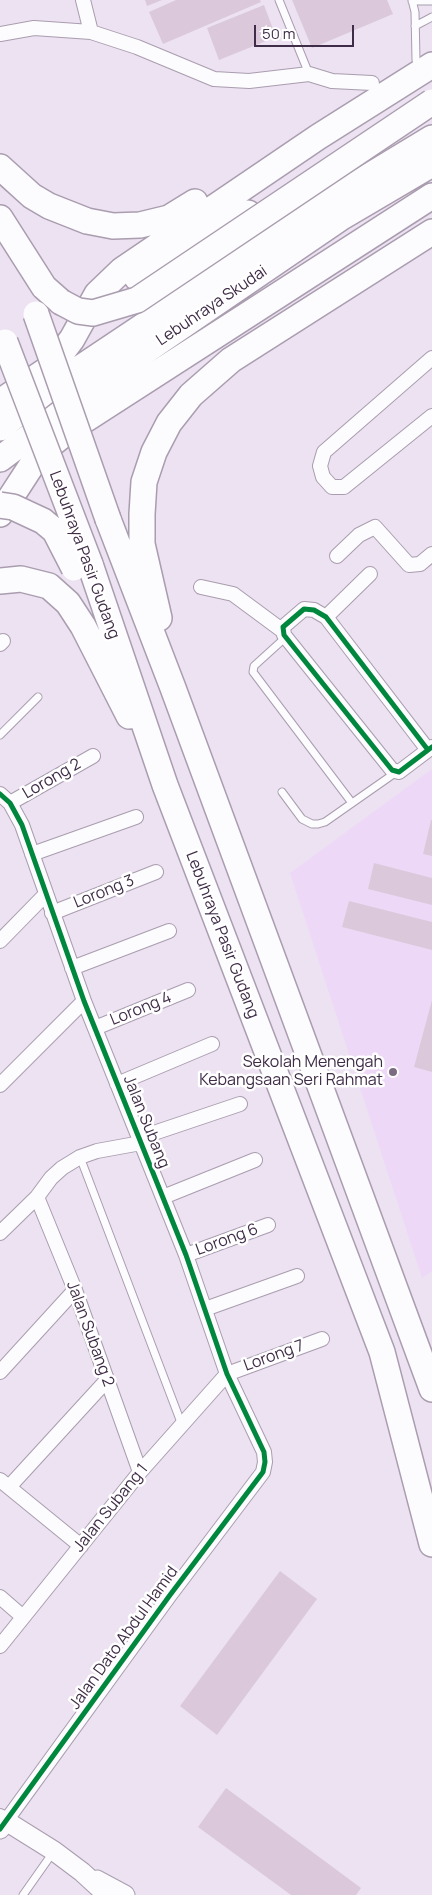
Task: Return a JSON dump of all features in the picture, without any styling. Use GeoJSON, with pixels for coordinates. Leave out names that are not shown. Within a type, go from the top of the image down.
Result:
{"type":"FeatureCollection","features":[{"type":"Feature","properties":{"kind":"highway"},"geometry":{"type":"LineString","coordinates":[[0,167],[32,196],[87,221],[113,226],[168,218],[203,198],[372,83],[427,59]]}},
{"type":"Feature","properties":{"kind":"highway"},"geometry":{"type":"LineString","coordinates":[[0,402],[51,367],[72,339],[97,294],[122,270],[318,137],[427,59]]}},
{"type":"Feature","properties":{"kind":"highway"},"geometry":{"type":"LineString","coordinates":[[46,391],[85,344],[106,306],[125,285],[281,194],[432,92]]}},
{"type":"Feature","properties":{"kind":"highway"},"geometry":{"type":"LineString","coordinates":[[0,218],[44,287],[61,302],[78,311],[93,313],[137,300],[432,102]]}},
{"type":"Feature","properties":{"kind":"highway","name":"Lebuhraya Skudai"},"geometry":{"type":"LineString","coordinates":[[0,428],[46,391],[356,184],[432,138]]}},
{"type":"Feature","properties":{"kind":"highway","name":"Lebuhraya Skudai"},"geometry":{"type":"LineString","coordinates":[[0,459],[125,365],[334,222],[432,164]]}},
{"type":"Feature","properties":{"kind":"highway"},"geometry":{"type":"LineString","coordinates":[[0,514],[39,454],[69,430],[320,266],[432,196]]}},
{"type":"Feature","properties":{"kind":"highway"},"geometry":{"type":"LineString","coordinates":[[0,218],[108,519],[173,688],[375,1240],[432,1389]]}},
{"type":"Feature","properties":{"kind":"highway"},"geometry":{"type":"LineString","coordinates":[[173,688],[142,544],[144,482],[154,452],[169,423],[191,395],[231,360],[432,226]]}},
{"type":"Feature","properties":{"kind":"highway"},"geometry":{"type":"LineString","coordinates":[[231,360],[432,232]]}},
{"type":"Feature","properties":{"kind":"highway","name":"Lebuhraya Pasir Gudang"},"geometry":{"type":"LineString","coordinates":[[2,336],[82,566],[382,1352],[432,1544]]}},
{"type":"Feature","properties":{"kind":"highway"},"geometry":{"type":"LineString","coordinates":[[0,482],[17,458],[48,423]]}},
{"type":"Feature","properties":{"kind":"highway"},"geometry":{"type":"LineString","coordinates":[[0,505],[13,507],[43,521],[55,532],[82,566]]}},
{"type":"Feature","properties":{"kind":"highway"},"geometry":{"type":"LineString","coordinates":[[0,581],[21,579],[48,586],[68,603],[82,626],[165,785]]}},
{"type":"Feature","properties":{"kind":"street"},"geometry":{"type":"LineString","coordinates":[[83,0],[91,32]]}},
{"type":"Feature","properties":{"kind":"street"},"geometry":{"type":"LineString","coordinates":[[0,34],[34,28],[91,32],[137,47],[214,78],[249,81],[310,74],[332,81],[372,83]]}},
{"type":"Feature","properties":{"kind":"street"},"geometry":{"type":"LineString","coordinates":[[432,358],[324,452],[320,466],[323,477],[332,487],[344,487],[432,416]]}},
{"type":"Feature","properties":{"kind":"street"},"geometry":{"type":"LineString","coordinates":[[337,556],[359,535],[375,527],[409,565],[420,564],[432,554]]}},
{"type":"Feature","properties":{"kind":"street"},"geometry":{"type":"LineString","coordinates":[[326,617],[370,574]]}},
{"type":"Feature","properties":{"kind":"street"},"geometry":{"type":"LineString","coordinates":[[201,587],[233,594],[284,634],[396,773],[430,748],[326,617],[314,610],[304,609],[283,627],[284,634]]}},
{"type":"Feature","properties":{"kind":"street","name":"Lorong 2"},"geometry":{"type":"LineString","coordinates":[[5,798],[93,756]]}},
{"type":"Feature","properties":{"kind":"street","name":"Jalan Subang"},"geometry":{"type":"LineString","coordinates":[[5,798],[22,825],[84,1001],[186,1255],[227,1374],[264,1452],[265,1462]]}},
{"type":"Feature","properties":{"kind":"street"},"geometry":{"type":"LineString","coordinates":[[32,854],[136,817]]}},
{"type":"Feature","properties":{"kind":"street","name":"Lorong 3"},"geometry":{"type":"LineString","coordinates":[[52,913],[156,872]]}},
{"type":"Feature","properties":{"kind":"street"},"geometry":{"type":"LineString","coordinates":[[0,941],[46,894]]}},
{"type":"Feature","properties":{"kind":"street"},"geometry":{"type":"LineString","coordinates":[[72,968],[169,930]]}},
{"type":"Feature","properties":{"kind":"street","name":"Lorong 4"},"geometry":{"type":"LineString","coordinates":[[95,1028],[188,990]]}},
{"type":"Feature","properties":{"kind":"street"},"geometry":{"type":"LineString","coordinates":[[0,1086],[84,1001]]}},
{"type":"Feature","properties":{"kind":"street"},"geometry":{"type":"LineString","coordinates":[[117,1084],[212,1044]]}},
{"type":"Feature","properties":{"kind":"street"},"geometry":{"type":"LineString","coordinates":[[0,1233],[37,1197],[51,1178],[80,1157],[97,1150],[140,1140],[240,1104]]}},
{"type":"Feature","properties":{"kind":"street"},"geometry":{"type":"LineString","coordinates":[[163,1197],[255,1160]]}},
{"type":"Feature","properties":{"kind":"street","name":"Jalan Subang 2"},"geometry":{"type":"LineString","coordinates":[[37,1197],[75,1290],[140,1472]]}},
{"type":"Feature","properties":{"kind":"street","name":"Lorong 6"},"geometry":{"type":"LineString","coordinates":[[186,1255],[268,1225]]}},
{"type":"Feature","properties":{"kind":"street"},"geometry":{"type":"LineString","coordinates":[[205,1309],[297,1276]]}},
{"type":"Feature","properties":{"kind":"street"},"geometry":{"type":"LineString","coordinates":[[0,1372],[75,1290]]}},
{"type":"Feature","properties":{"kind":"street","name":"Lorong 7"},"geometry":{"type":"LineString","coordinates":[[227,1374],[322,1339]]}},
{"type":"Feature","properties":{"kind":"street","name":"Jalan Subang 1"},"geometry":{"type":"LineString","coordinates":[[2,1640],[23,1618],[140,1472],[227,1374]]}},
{"type":"Feature","properties":{"kind":"street"},"geometry":{"type":"LineString","coordinates":[[81,1546],[5,1483],[107,1380]]}},
{"type":"Feature","properties":{"kind":"street","name":"Jalan Dato Abdul Hamid"},"geometry":{"type":"LineString","coordinates":[[2,1822],[170,1595],[264,1472],[265,1462]]}},
{"type":"Feature","properties":{"kind":"street"},"geometry":{"type":"LineString","coordinates":[[0,1597],[23,1618]]}},
{"type":"Feature","properties":{"kind":"street"},"geometry":{"type":"LineString","coordinates":[[2,1822],[54,1851],[82,1872],[107,1895]]}},
{"type":"Feature","properties":{"kind":"street"},"geometry":{"type":"LineString","coordinates":[[82,1872],[125,1895]]}},
{"type":"Feature","properties":{"kind":"lane"},"geometry":{"type":"LineString","coordinates":[[279,0],[310,74]]}},
{"type":"Feature","properties":{"kind":"lane"},"geometry":{"type":"LineString","coordinates":[[427,59],[415,26],[412,1],[432,1]]}},
{"type":"Feature","properties":{"kind":"lane"},"geometry":{"type":"LineString","coordinates":[[415,26],[432,17]]}},
{"type":"Feature","properties":{"kind":"lane"},"geometry":{"type":"LineString","coordinates":[[284,634],[254,666],[253,672],[352,803]]}},
{"type":"Feature","properties":{"kind":"lane"},"geometry":{"type":"LineString","coordinates":[[0,735],[38,696]]}},
{"type":"Feature","properties":{"kind":"lane"},"geometry":{"type":"LineString","coordinates":[[282,792],[302,819],[312,824],[325,822],[396,773]]}},
{"type":"Feature","properties":{"kind":"lane"},"geometry":{"type":"LineString","coordinates":[[80,1157],[182,1425]]}},
{"type":"Feature","properties":{"kind":"lane"},"geometry":{"type":"LineString","coordinates":[[23,1895],[54,1851]]}},
{"type":"Feature","properties":{"kind":"shaded area","name":"Sekolah Menengah Kebangsaan Seri Rahmat"},"geometry":{"type":"Polygon","coordinates":[[[432,769],[432,1271],[422,1278],[290,873],[432,769]]]}},
{"type":"Feature","properties":{"kind":"building"},"geometry":{"type":"Polygon","coordinates":[[[145,0],[162,0],[147,6],[145,0]]]}},
{"type":"Feature","properties":{"kind":"building"},"geometry":{"type":"Polygon","coordinates":[[[176,0],[260,0],[261,2],[163,44],[149,12],[176,0]]]}},
{"type":"Feature","properties":{"kind":"building"},"geometry":{"type":"Polygon","coordinates":[[[292,0],[387,0],[393,14],[312,48],[292,0]]]}},
{"type":"Feature","properties":{"kind":"building"},"geometry":{"type":"Polygon","coordinates":[[[264,5],[276,37],[219,60],[207,28],[264,5]]]}},
{"type":"Feature","properties":{"kind":"building"},"geometry":{"type":"Polygon","coordinates":[[[432,820],[432,856],[423,854],[432,820]]]}},
{"type":"Feature","properties":{"kind":"building"},"geometry":{"type":"Polygon","coordinates":[[[374,863],[432,878],[432,905],[368,889],[374,863]]]}},
{"type":"Feature","properties":{"kind":"building"},"geometry":{"type":"Polygon","coordinates":[[[349,901],[432,922],[432,950],[342,927],[349,901]]]}},
{"type":"Feature","properties":{"kind":"building"},"geometry":{"type":"Polygon","coordinates":[[[432,1000],[432,1072],[414,1067],[432,1000]]]}},
{"type":"Feature","properties":{"kind":"building"},"geometry":{"type":"Polygon","coordinates":[[[280,1571],[317,1599],[217,1735],[180,1706],[280,1571]]]}},
{"type":"Feature","properties":{"kind":"building"},"geometry":{"type":"Polygon","coordinates":[[[226,1788],[361,1888],[356,1895],[291,1895],[198,1827],[226,1788]]]}},
{"type":"Feature","properties":{"kind":"cycle path"},"geometry":{"type":"LineString","coordinates":[[428,750],[326,617],[314,610],[304,609],[283,627],[284,635],[392,770],[399,772],[432,747]]}},
{"type":"Feature","properties":{"kind":"cycle path"},"geometry":{"type":"LineString","coordinates":[[0,794],[10,803],[22,825],[84,1001],[186,1255],[227,1374],[264,1452],[265,1462],[263,1472],[170,1595],[0,1829]]}},
{"type":"Feature","properties":{"kind":"place","name":"Sekolah Menengah Kebangsaan Seri Rahmat"},"geometry":{"type":"Point","coordinates":[393,1072]}}]}
